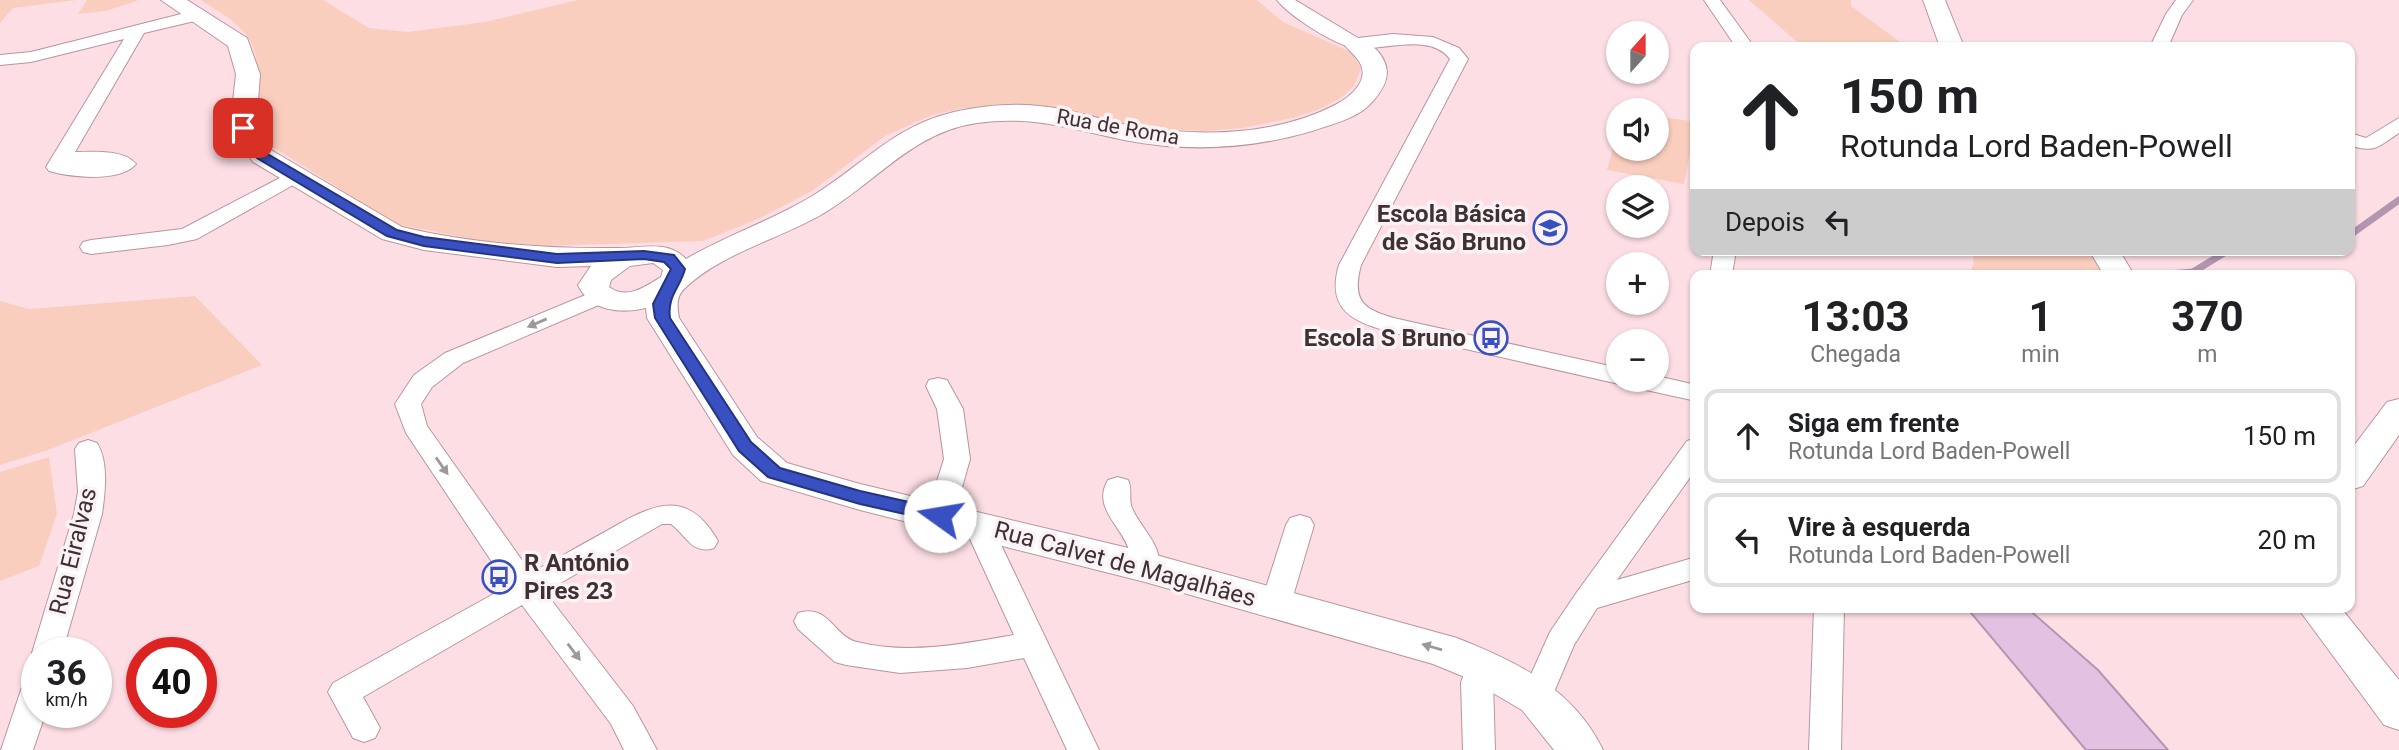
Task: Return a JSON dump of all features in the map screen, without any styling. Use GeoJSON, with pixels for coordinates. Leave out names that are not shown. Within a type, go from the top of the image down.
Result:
{"type":"FeatureCollection","features":[{"type":"Feature","properties":{"kind":"street"},"geometry":{"type":"LineString","coordinates":[[172,0],[239,43],[248,74],[243,128],[262,156],[392,233],[424,241],[557,258],[641,256],[674,262],[678,269],[671,284]]}},
{"type":"Feature","properties":{"kind":"street","name":"Rua de Roma"},"geometry":{"type":"LineString","coordinates":[[598,287],[613,301],[646,299],[687,271],[822,202],[902,140],[924,129],[963,118],[1006,113],[1038,113],[1066,117],[1124,132],[1181,139],[1245,137],[1303,126],[1354,104],[1371,86],[1376,68],[1372,58],[1356,44],[1285,0]]}},
{"type":"Feature","properties":{"kind":"street"},"geometry":{"type":"LineString","coordinates":[[1713,0],[1742,42]]}},
{"type":"Feature","properties":{"kind":"street"},"geometry":{"type":"LineString","coordinates":[[1934,0],[1950,42]]}},
{"type":"Feature","properties":{"kind":"street"},"geometry":{"type":"LineString","coordinates":[[2161,42],[2174,14],[2185,0]]}},
{"type":"Feature","properties":{"kind":"street"},"geometry":{"type":"LineString","coordinates":[[0,60],[31,57],[197,15]]}},
{"type":"Feature","properties":{"kind":"street"},"geometry":{"type":"LineString","coordinates":[[62,157],[112,78],[137,31]]}},
{"type":"Feature","properties":{"kind":"street"},"geometry":{"type":"LineString","coordinates":[[1356,44],[1394,39],[1431,42],[1451,50],[1459,59],[1350,265],[1345,278],[1345,290],[1354,309],[1369,318],[1395,326],[1606,373]]}},
{"type":"Feature","properties":{"kind":"street"},"geometry":{"type":"LineString","coordinates":[[2355,141],[2368,145],[2399,124]]}},
{"type":"Feature","properties":{"kind":"street"},"geometry":{"type":"LineString","coordinates":[[102,244],[168,239],[190,234],[295,176]]}},
{"type":"Feature","properties":{"kind":"street","name":"Rua de Roma"},"geometry":{"type":"LineString","coordinates":[[641,256],[726,245],[751,237]]}},
{"type":"Feature","properties":{"kind":"street"},"geometry":{"type":"LineString","coordinates":[[641,256],[607,267],[598,287],[454,358],[423,382],[408,404],[415,427],[527,590],[622,715],[641,750]]}},
{"type":"Feature","properties":{"kind":"street"},"geometry":{"type":"LineString","coordinates":[[557,258],[584,268],[598,287]]}},
{"type":"Feature","properties":{"kind":"street","name":"Rua Calvet de Magalhães"},"geometry":{"type":"LineString","coordinates":[[671,284],[661,304],[663,318],[745,446],[774,472],[860,497],[1145,567],[1442,650],[1482,666],[1537,697],[1574,747]]}},
{"type":"Feature","properties":{"kind":"street"},"geometry":{"type":"LineString","coordinates":[[938,386],[950,409],[957,460],[940,516]]}},
{"type":"Feature","properties":{"kind":"street"},"geometry":{"type":"LineString","coordinates":[[1669,387],[1690,392]]}},
{"type":"Feature","properties":{"kind":"street"},"geometry":{"type":"LineString","coordinates":[[2355,470],[2399,410]]}},
{"type":"Feature","properties":{"kind":"street","name":"Rua Eiralvas"},"geometry":{"type":"LineString","coordinates":[[52,637],[88,514],[92,492],[88,449]]}},
{"type":"Feature","properties":{"kind":"street"},"geometry":{"type":"LineString","coordinates":[[1537,697],[1561,641],[1587,600],[1673,478],[1690,459]]}},
{"type":"Feature","properties":{"kind":"street"},"geometry":{"type":"LineString","coordinates":[[1118,487],[1116,506],[1144,551],[1145,567]]}},
{"type":"Feature","properties":{"kind":"street"},"geometry":{"type":"LineString","coordinates":[[364,728],[344,692],[527,590],[649,517],[669,514],[689,520],[704,541]]}},
{"type":"Feature","properties":{"kind":"street"},"geometry":{"type":"LineString","coordinates":[[1276,604],[1300,524]]}},
{"type":"Feature","properties":{"kind":"street"},"geometry":{"type":"LineString","coordinates":[[978,526],[1083,750]]}},
{"type":"Feature","properties":{"kind":"street"},"geometry":{"type":"LineString","coordinates":[[1587,600],[1690,570]]}},
{"type":"Feature","properties":{"kind":"street"},"geometry":{"type":"LineString","coordinates":[[1825,750],[1829,613]]}},
{"type":"Feature","properties":{"kind":"street"},"geometry":{"type":"LineString","coordinates":[[2322,613],[2399,712]]}},
{"type":"Feature","properties":{"kind":"street"},"geometry":{"type":"LineString","coordinates":[[809,621],[846,653],[900,661],[967,656],[1033,644]]}},
{"type":"Feature","properties":{"kind":"street"},"geometry":{"type":"LineString","coordinates":[[1479,750],[1478,682],[1482,666]]}},
{"type":"Feature","properties":{"kind":"street"},"geometry":{"type":"LineString","coordinates":[[17,750],[24,728]]}},
{"type":"Feature","properties":{"kind":"shaded area"},"geometry":{"type":"Polygon","coordinates":[[[0,0],[77,0],[13,8],[0,23],[0,0]]]}},
{"type":"Feature","properties":{"kind":"shaded area"},"geometry":{"type":"Polygon","coordinates":[[[87,0],[139,0],[106,11],[78,14],[87,0]]]}},
{"type":"Feature","properties":{"kind":"shaded area"},"geometry":{"type":"Polygon","coordinates":[[[201,0],[323,0],[369,28],[408,32],[485,22],[578,0],[1257,0],[1283,22],[1351,52],[1361,68],[1354,86],[1342,97],[1318,110],[1243,128],[1206,131],[1144,128],[1057,108],[1026,105],[965,108],[932,115],[885,136],[812,191],[758,219],[703,241],[545,246],[483,241],[396,224],[273,147],[260,132],[255,117],[257,66],[250,41],[232,21],[201,0]]]}},
{"type":"Feature","properties":{"kind":"shaded area"},"geometry":{"type":"Polygon","coordinates":[[[1749,0],[1851,0],[1851,6],[1900,42],[1797,42],[1749,0]]]}},
{"type":"Feature","properties":{"kind":"shaded area"},"geometry":{"type":"Polygon","coordinates":[[[1669,118],[1690,121],[1690,153],[1684,184],[1669,181],[1669,175],[1634,175],[1607,170],[1609,161],[1669,161],[1669,118]]]}},
{"type":"Feature","properties":{"kind":"shaded area"},"geometry":{"type":"Polygon","coordinates":[[[1973,256],[2098,256],[2106,270],[1971,270],[1973,256]]]}},
{"type":"Feature","properties":{"kind":"shaded area"},"geometry":{"type":"Polygon","coordinates":[[[195,296],[262,365],[48,450],[0,465],[0,301],[29,309],[195,296]]]}},
{"type":"Feature","properties":{"kind":"shaded area"},"geometry":{"type":"Polygon","coordinates":[[[49,457],[57,514],[39,566],[0,581],[0,472],[49,457]]]}},
{"type":"Feature","properties":{"kind":"shaded area"},"geometry":{"type":"Polygon","coordinates":[[[1971,613],[2033,613],[2098,670],[2168,750],[2086,750],[1971,613]]]}},
{"type":"Feature","properties":{"kind":"waterway"},"geometry":{"type":"LineString","coordinates":[[2355,231],[2399,200]]}},
{"type":"Feature","properties":{"kind":"waterway"},"geometry":{"type":"LineString","coordinates":[[2196,270],[2219,256]]}},
{"type":"Feature","properties":{"kind":"place","name":"Escola Básica de São Bruno"},"geometry":{"type":"Point","coordinates":[1550,228]}},
{"type":"Feature","properties":{"kind":"place","name":"Escola S Bruno"},"geometry":{"type":"Point","coordinates":[1491,338]}},
{"type":"Feature","properties":{"kind":"place","name":"R António Pires 23"},"geometry":{"type":"Point","coordinates":[499,577]}},
{"type":"Feature","properties":{"kind":"route"},"geometry":{"type":"LineString","coordinates":[[243,128],[262,156],[392,233],[424,241],[557,258],[658,255],[669,258],[678,269],[675,281],[668,287],[661,304],[663,318],[745,446],[774,472],[860,497],[940,516]]}}]}
